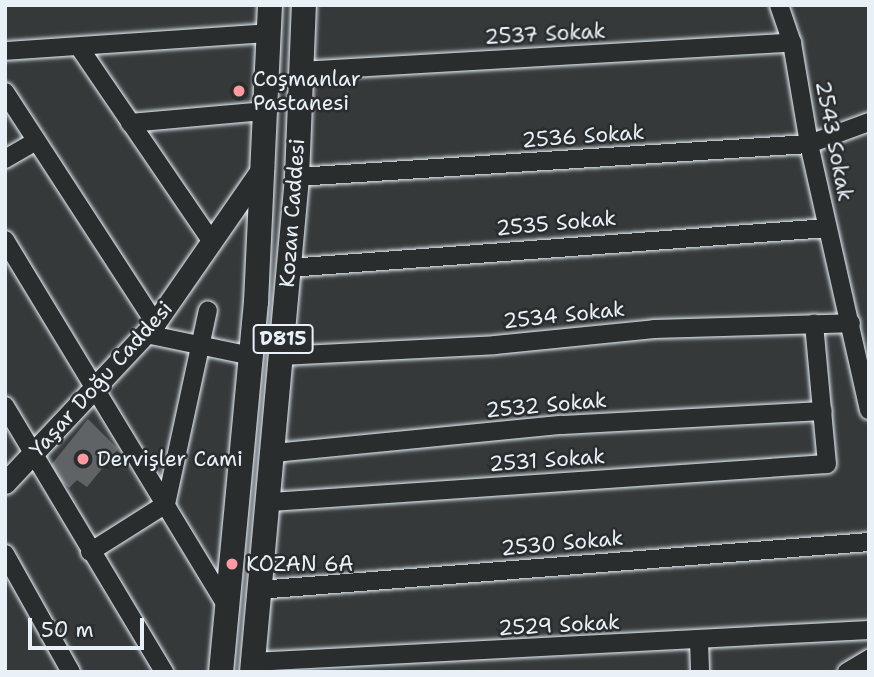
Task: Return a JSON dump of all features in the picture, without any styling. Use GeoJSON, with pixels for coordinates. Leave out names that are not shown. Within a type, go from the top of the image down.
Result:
{"type":"FeatureCollection","features":[{"type":"Feature","properties":{"kind":"highway","name":"Kozan Caddesi"},"geometry":{"type":"LineString","coordinates":[[221,672],[251,356],[270,5]]}},
{"type":"Feature","properties":{"kind":"highway","name":"Kozan Caddesi"},"geometry":{"type":"LineString","coordinates":[[252,667],[258,590],[271,502],[296,178],[304,5]]}},
{"type":"Feature","properties":{"kind":"highway"},"geometry":{"type":"LineString","coordinates":[[280,160],[296,178],[272,195],[262,178],[280,160]]}},
{"type":"Feature","properties":{"kind":"main road","name":"Yaşar Doğu Caddesi"},"geometry":{"type":"LineString","coordinates":[[5,484],[150,329],[262,178]]}},
{"type":"Feature","properties":{"kind":"street","name":"2543 Sokak"},"geometry":{"type":"LineString","coordinates":[[779,5],[792,43],[809,144],[828,228],[851,323],[864,360],[869,410]]}},
{"type":"Feature","properties":{"kind":"street"},"geometry":{"type":"LineString","coordinates":[[5,51],[269,33]]}},
{"type":"Feature","properties":{"kind":"street","name":"2537 Sokak"},"geometry":{"type":"LineString","coordinates":[[300,71],[792,43]]}},
{"type":"Feature","properties":{"kind":"street"},"geometry":{"type":"LineString","coordinates":[[79,47],[212,242]]}},
{"type":"Feature","properties":{"kind":"street"},"geometry":{"type":"LineString","coordinates":[[5,92],[150,329],[200,345],[251,356]]}},
{"type":"Feature","properties":{"kind":"street"},"geometry":{"type":"LineString","coordinates":[[130,122],[265,111]]}},
{"type":"Feature","properties":{"kind":"street","name":"2536 Sokak"},"geometry":{"type":"LineString","coordinates":[[296,178],[809,144],[869,122]]}},
{"type":"Feature","properties":{"kind":"street"},"geometry":{"type":"LineString","coordinates":[[5,159],[36,141]]}},
{"type":"Feature","properties":{"kind":"street","name":"2535 Sokak"},"geometry":{"type":"LineString","coordinates":[[288,268],[828,228]]}},
{"type":"Feature","properties":{"kind":"street"},"geometry":{"type":"LineString","coordinates":[[5,240],[76,355],[93,392],[166,504],[228,607]]}},
{"type":"Feature","properties":{"kind":"street"},"geometry":{"type":"LineString","coordinates":[[90,552],[166,504],[208,310]]}},
{"type":"Feature","properties":{"kind":"street","name":"2534 Sokak"},"geometry":{"type":"LineString","coordinates":[[281,356],[654,329],[851,323]]}},
{"type":"Feature","properties":{"kind":"street"},"geometry":{"type":"LineString","coordinates":[[814,324],[823,411]]}},
{"type":"Feature","properties":{"kind":"street"},"geometry":{"type":"LineString","coordinates":[[5,406],[32,457],[164,672]]}},
{"type":"Feature","properties":{"kind":"street","name":"2532 Sokak"},"geometry":{"type":"LineString","coordinates":[[274,453],[562,425],[823,411]]}},
{"type":"Feature","properties":{"kind":"street","name":"2531 Sokak"},"geometry":{"type":"LineString","coordinates":[[271,502],[827,464],[823,411]]}},
{"type":"Feature","properties":{"kind":"street","name":"2530 Sokak"},"geometry":{"type":"LineString","coordinates":[[258,590],[869,542]]}},
{"type":"Feature","properties":{"kind":"street"},"geometry":{"type":"LineString","coordinates":[[5,554],[71,672]]}},
{"type":"Feature","properties":{"kind":"street","name":"2529 Sokak"},"geometry":{"type":"LineString","coordinates":[[252,667],[869,630]]}},
{"type":"Feature","properties":{"kind":"street"},"geometry":{"type":"LineString","coordinates":[[699,641],[700,672]]}},
{"type":"Feature","properties":{"kind":"street"},"geometry":{"type":"LineString","coordinates":[[847,672],[869,659]]}},
{"type":"Feature","properties":{"kind":"building","name":"Dervişler Cami"},"geometry":{"type":"Polygon","coordinates":[[[88,419],[118,449],[87,487],[77,480],[69,488],[48,469],[88,419]]]}},
{"type":"Feature","properties":{"kind":"place","name":"Coşmanlar Pastanesi"},"geometry":{"type":"Point","coordinates":[239,91]}},
{"type":"Feature","properties":{"kind":"place","name":"Dervişler Cami"},"geometry":{"type":"Point","coordinates":[83,459]}},
{"type":"Feature","properties":{"kind":"place","name":"KOZAN 6A"},"geometry":{"type":"Point","coordinates":[232,564]}}]}
